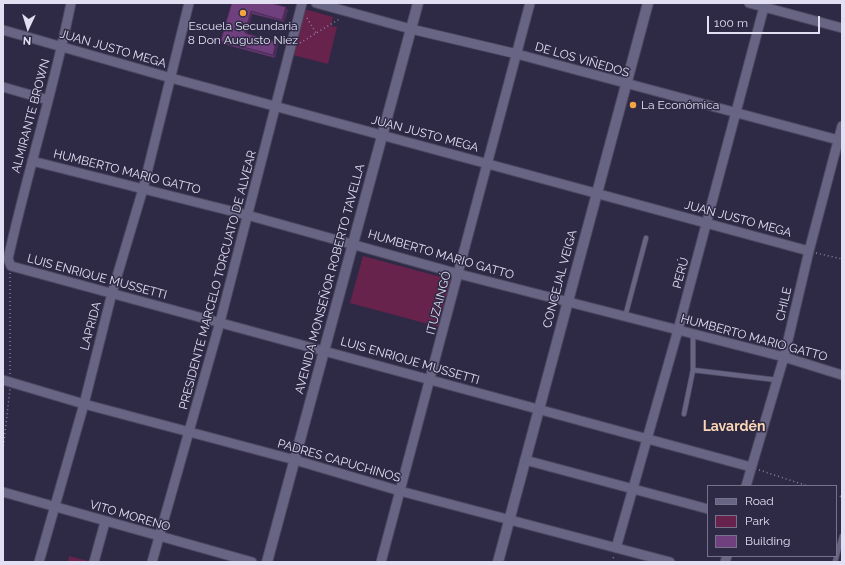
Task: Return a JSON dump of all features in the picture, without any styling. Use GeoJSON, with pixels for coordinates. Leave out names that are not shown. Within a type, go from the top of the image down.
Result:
{"type":"FeatureCollection","features":[{"type":"Feature","properties":{"kind":"street","name":"ALMIRANTE BROWN"},"geometry":{"type":"LineString","coordinates":[[8,259],[62,47],[71,3]]}},
{"type":"Feature","properties":{"kind":"street","name":"LAPRIDA"},"geometry":{"type":"LineString","coordinates":[[39,562],[84,404],[112,294],[143,188],[189,3]]}},
{"type":"Feature","properties":{"kind":"street","name":"DE LOS VIÑEDOS"},"geometry":{"type":"LineString","coordinates":[[316,3],[411,29],[517,54],[840,140]]}},
{"type":"Feature","properties":{"kind":"street","name":"AVENIDA MONSEÑOR ROBERTO TAVELLA"},"geometry":{"type":"LineString","coordinates":[[267,562],[418,3]]}},
{"type":"Feature","properties":{"kind":"street","name":"ITUZAINGÓ"},"geometry":{"type":"LineString","coordinates":[[381,562],[431,380],[530,3]]}},
{"type":"Feature","properties":{"kind":"street","name":"CONCEJAL VEIGA"},"geometry":{"type":"LineString","coordinates":[[498,562],[648,3]]}},
{"type":"Feature","properties":{"kind":"street"},"geometry":{"type":"LineString","coordinates":[[749,3],[764,5],[842,28]]}},
{"type":"Feature","properties":{"kind":"street","name":"PRESIDENTE MARCELO TORCUATO DE ALVEAR"},"geometry":{"type":"LineString","coordinates":[[152,562],[190,433],[220,322],[301,4]]}},
{"type":"Feature","properties":{"kind":"street","name":"PERÚ"},"geometry":{"type":"LineString","coordinates":[[616,548],[678,330],[764,5]]}},
{"type":"Feature","properties":{"kind":"street","name":"JUAN JUSTO MEGA"},"geometry":{"type":"LineString","coordinates":[[3,30],[171,78],[383,134],[809,251]]}},
{"type":"Feature","properties":{"kind":"street"},"geometry":{"type":"LineString","coordinates":[[3,87],[48,100]]}},
{"type":"Feature","properties":{"kind":"street","name":"CHILE"},"geometry":{"type":"LineString","coordinates":[[746,485],[784,358],[809,251],[840,140],[842,126]]}},
{"type":"Feature","properties":{"kind":"street","name":"HUMBERTO MARIO GATTO"},"geometry":{"type":"LineString","coordinates":[[32,161],[143,188],[353,243],[459,274],[678,330],[842,375]]}},
{"type":"Feature","properties":{"kind":"street","name":"LUIS ENRIQUE MUSSETTI"},"geometry":{"type":"LineString","coordinates":[[8,259],[11,266],[751,467]]}},
{"type":"Feature","properties":{"kind":"street","name":"PADRES CAPUCHINOS"},"geometry":{"type":"LineString","coordinates":[[7,381],[84,404],[295,460],[400,491],[670,562]]}},
{"type":"Feature","properties":{"kind":"street"},"geometry":{"type":"LineString","coordinates":[[525,460],[707,509]]}},
{"type":"Feature","properties":{"kind":"street","name":"VITO MORENO"},"geometry":{"type":"LineString","coordinates":[[3,492],[252,562]]}},
{"type":"Feature","properties":{"kind":"street"},"geometry":{"type":"LineString","coordinates":[[94,562],[106,522]]}},
{"type":"Feature","properties":{"kind":"lane"},"geometry":{"type":"LineString","coordinates":[[625,317],[646,238]]}},
{"type":"Feature","properties":{"kind":"lane"},"geometry":{"type":"LineString","coordinates":[[684,414],[693,370],[693,334]]}},
{"type":"Feature","properties":{"kind":"lane"},"geometry":{"type":"LineString","coordinates":[[693,370],[777,380]]}},
{"type":"Feature","properties":{"kind":"lane"},"geometry":{"type":"LineString","coordinates":[[837,555],[842,536]]}},
{"type":"Feature","properties":{"kind":"path"},"geometry":{"type":"LineString","coordinates":[[301,4],[316,33]]}},
{"type":"Feature","properties":{"kind":"path"},"geometry":{"type":"LineString","coordinates":[[290,50],[349,12]]}},
{"type":"Feature","properties":{"kind":"path"},"geometry":{"type":"LineString","coordinates":[[809,251],[842,259]]}},
{"type":"Feature","properties":{"kind":"path"},"geometry":{"type":"LineString","coordinates":[[3,450],[7,381],[10,270]]}},
{"type":"Feature","properties":{"kind":"path"},"geometry":{"type":"LineString","coordinates":[[751,467],[805,485]]}},
{"type":"Feature","properties":{"kind":"green space"},"geometry":{"type":"Polygon","coordinates":[[[304,9],[333,17],[331,26],[337,27],[328,64],[293,55],[304,9]]]}},
{"type":"Feature","properties":{"kind":"green space"},"geometry":{"type":"Polygon","coordinates":[[[363,256],[452,280],[439,327],[350,303],[363,256]]]}},
{"type":"Feature","properties":{"kind":"green space"},"geometry":{"type":"Polygon","coordinates":[[[69,556],[88,561],[88,562],[68,562],[69,556]]]}},
{"type":"Feature","properties":{"kind":"building"},"geometry":{"type":"Polygon","coordinates":[[[232,3],[271,3],[286,7],[282,20],[251,11],[245,33],[276,42],[273,55],[221,41],[232,3]]]}},
{"type":"Feature","properties":{"kind":"place","name":"Escuela Secundaria 8 Don Augusto Niez"},"geometry":{"type":"Point","coordinates":[243,13]}},
{"type":"Feature","properties":{"kind":"place","name":"La Económica"},"geometry":{"type":"Point","coordinates":[633,105]}},
{"type":"Feature","properties":{"kind":"district","name":"Lavardén"},"geometry":{"type":"Point","coordinates":[734,427]}}]}
